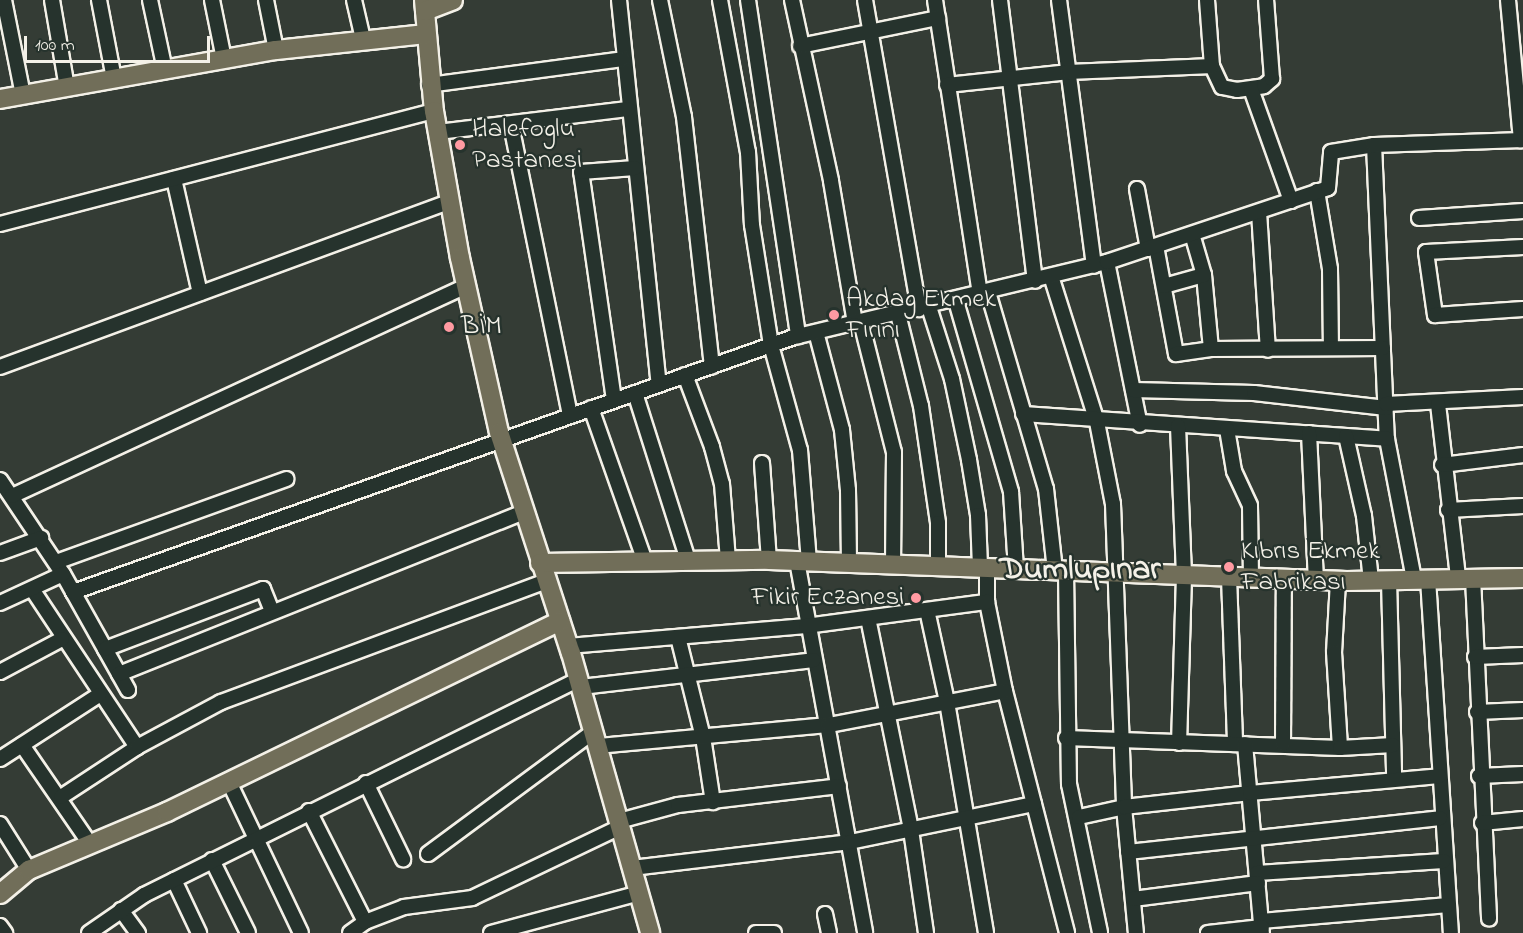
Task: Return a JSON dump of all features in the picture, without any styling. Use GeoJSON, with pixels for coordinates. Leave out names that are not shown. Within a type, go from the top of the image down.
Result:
{"type":"FeatureCollection","features":[{"type":"Feature","properties":{"kind":"main road"},"geometry":{"type":"LineString","coordinates":[[453,0],[425,5],[426,34],[429,85],[466,286],[502,440],[580,683],[650,933]]}},
{"type":"Feature","properties":{"kind":"main road"},"geometry":{"type":"LineString","coordinates":[[0,99],[276,50],[363,38],[426,34]]}},
{"type":"Feature","properties":{"kind":"main road"},"geometry":{"type":"LineString","coordinates":[[540,563],[769,560],[1338,581],[1523,578]]}},
{"type":"Feature","properties":{"kind":"main road"},"geometry":{"type":"LineString","coordinates":[[0,894],[29,870],[229,782],[560,621]]}},
{"type":"Feature","properties":{"kind":"street"},"geometry":{"type":"LineString","coordinates":[[4,0],[22,95]]}},
{"type":"Feature","properties":{"kind":"street"},"geometry":{"type":"LineString","coordinates":[[52,0],[67,88]]}},
{"type":"Feature","properties":{"kind":"street"},"geometry":{"type":"LineString","coordinates":[[99,0],[114,80]]}},
{"type":"Feature","properties":{"kind":"street"},"geometry":{"type":"LineString","coordinates":[[150,0],[165,70]]}},
{"type":"Feature","properties":{"kind":"street"},"geometry":{"type":"LineString","coordinates":[[212,0],[224,59]]}},
{"type":"Feature","properties":{"kind":"street"},"geometry":{"type":"LineString","coordinates":[[266,0],[276,50]]}},
{"type":"Feature","properties":{"kind":"street"},"geometry":{"type":"LineString","coordinates":[[354,0],[363,38]]}},
{"type":"Feature","properties":{"kind":"street"},"geometry":{"type":"LineString","coordinates":[[619,0],[628,108],[659,384]]}},
{"type":"Feature","properties":{"kind":"street"},"geometry":{"type":"LineString","coordinates":[[660,0],[684,117],[712,366]]}},
{"type":"Feature","properties":{"kind":"street"},"geometry":{"type":"LineString","coordinates":[[720,0],[748,152],[752,225],[771,345],[800,450],[806,626],[829,725],[865,933]]}},
{"type":"Feature","properties":{"kind":"street"},"geometry":{"type":"LineString","coordinates":[[748,0],[798,336]]}},
{"type":"Feature","properties":{"kind":"street"},"geometry":{"type":"LineString","coordinates":[[792,0],[800,46],[831,181],[858,322],[894,452],[893,565]]}},
{"type":"Feature","properties":{"kind":"street"},"geometry":{"type":"LineString","coordinates":[[865,0],[924,308],[952,379],[969,460],[978,515],[987,602],[1005,691],[1067,933]]}},
{"type":"Feature","properties":{"kind":"street"},"geometry":{"type":"LineString","coordinates":[[935,0],[947,85],[984,293],[1046,489],[1060,571],[1069,784],[1078,817],[1100,933]]}},
{"type":"Feature","properties":{"kind":"street"},"geometry":{"type":"LineString","coordinates":[[1000,0],[1035,280]]}},
{"type":"Feature","properties":{"kind":"street"},"geometry":{"type":"LineString","coordinates":[[1059,0],[1101,264],[1140,424]]}},
{"type":"Feature","properties":{"kind":"street"},"geometry":{"type":"LineString","coordinates":[[1207,0],[1212,66],[1222,87],[1251,89],[1264,86],[1272,79],[1266,0]]}},
{"type":"Feature","properties":{"kind":"street"},"geometry":{"type":"LineString","coordinates":[[73,592],[798,336],[956,301],[1101,264],[1291,201],[1328,188],[1331,152],[1374,145],[1522,140],[1508,0]]}},
{"type":"Feature","properties":{"kind":"street"},"geometry":{"type":"LineString","coordinates":[[800,46],[938,18]]}},
{"type":"Feature","properties":{"kind":"street"},"geometry":{"type":"LineString","coordinates":[[429,85],[623,59]]}},
{"type":"Feature","properties":{"kind":"street"},"geometry":{"type":"LineString","coordinates":[[947,85],[1069,72],[1212,66]]}},
{"type":"Feature","properties":{"kind":"street"},"geometry":{"type":"LineString","coordinates":[[1251,89],[1291,201]]}},
{"type":"Feature","properties":{"kind":"street"},"geometry":{"type":"LineString","coordinates":[[438,132],[511,125],[628,108]]}},
{"type":"Feature","properties":{"kind":"street"},"geometry":{"type":"LineString","coordinates":[[0,224],[434,111]]}},
{"type":"Feature","properties":{"kind":"street"},"geometry":{"type":"LineString","coordinates":[[511,125],[570,416]]}},
{"type":"Feature","properties":{"kind":"street"},"geometry":{"type":"LineString","coordinates":[[1374,145],[1387,439],[1421,579],[1451,933]]}},
{"type":"Feature","properties":{"kind":"street"},"geometry":{"type":"LineString","coordinates":[[614,400],[581,172],[635,168]]}},
{"type":"Feature","properties":{"kind":"street"},"geometry":{"type":"LineString","coordinates":[[174,179],[200,293]]}},
{"type":"Feature","properties":{"kind":"street"},"geometry":{"type":"LineString","coordinates":[[1137,189],[1164,286],[1176,354],[1211,349],[1383,348]]}},
{"type":"Feature","properties":{"kind":"street"},"geometry":{"type":"LineString","coordinates":[[1317,191],[1330,269],[1331,348]]}},
{"type":"Feature","properties":{"kind":"street"},"geometry":{"type":"LineString","coordinates":[[0,367],[450,201]]}},
{"type":"Feature","properties":{"kind":"street"},"geometry":{"type":"LineString","coordinates":[[1419,218],[1523,211]]}},
{"type":"Feature","properties":{"kind":"street"},"geometry":{"type":"LineString","coordinates":[[1259,212],[1268,350]]}},
{"type":"Feature","properties":{"kind":"street"},"geometry":{"type":"LineString","coordinates":[[1192,234],[1204,275],[1211,349]]}},
{"type":"Feature","properties":{"kind":"street"},"geometry":{"type":"LineString","coordinates":[[1523,247],[1426,252],[1435,315],[1523,309]]}},
{"type":"Feature","properties":{"kind":"street"},"geometry":{"type":"LineString","coordinates":[[1164,286],[1204,275]]}},
{"type":"Feature","properties":{"kind":"street"},"geometry":{"type":"LineString","coordinates":[[1051,276],[1097,422],[1113,504],[1117,573],[1120,738],[1136,933]]}},
{"type":"Feature","properties":{"kind":"street"},"geometry":{"type":"LineString","coordinates":[[128,690],[60,568],[5,490],[466,286]]}},
{"type":"Feature","properties":{"kind":"street"},"geometry":{"type":"LineString","coordinates":[[956,301],[1011,492],[1016,569]]}},
{"type":"Feature","properties":{"kind":"street"},"geometry":{"type":"LineString","coordinates":[[898,314],[921,406],[938,523],[938,567]]}},
{"type":"Feature","properties":{"kind":"street"},"geometry":{"type":"LineString","coordinates":[[816,332],[842,430],[849,490],[849,563]]}},
{"type":"Feature","properties":{"kind":"street"},"geometry":{"type":"LineString","coordinates":[[685,375],[712,447],[722,484],[728,560]]}},
{"type":"Feature","properties":{"kind":"street"},"geometry":{"type":"LineString","coordinates":[[1133,390],[1254,393],[1386,406],[1523,397]]}},
{"type":"Feature","properties":{"kind":"street"},"geometry":{"type":"LineString","coordinates":[[635,393],[688,560]]}},
{"type":"Feature","properties":{"kind":"street"},"geometry":{"type":"LineString","coordinates":[[1438,404],[1448,510],[1465,578],[1475,657],[1479,776],[1489,919]]}},
{"type":"Feature","properties":{"kind":"street"},"geometry":{"type":"LineString","coordinates":[[591,408],[645,561]]}},
{"type":"Feature","properties":{"kind":"street"},"geometry":{"type":"LineString","coordinates":[[1023,414],[1097,422],[1387,439]]}},
{"type":"Feature","properties":{"kind":"street"},"geometry":{"type":"LineString","coordinates":[[1178,426],[1184,576],[1179,742]]}},
{"type":"Feature","properties":{"kind":"street"},"geometry":{"type":"LineString","coordinates":[[1227,429],[1234,471],[1250,506],[1251,578]]}},
{"type":"Feature","properties":{"kind":"street"},"geometry":{"type":"LineString","coordinates":[[1309,433],[1316,580]]}},
{"type":"Feature","properties":{"kind":"street"},"geometry":{"type":"LineString","coordinates":[[1346,436],[1380,580],[1394,777]]}},
{"type":"Feature","properties":{"kind":"street"},"geometry":{"type":"LineString","coordinates":[[1442,465],[1523,455]]}},
{"type":"Feature","properties":{"kind":"street"},"geometry":{"type":"LineString","coordinates":[[762,463],[769,560]]}},
{"type":"Feature","properties":{"kind":"street"},"geometry":{"type":"LineString","coordinates":[[0,603],[32,589],[60,568],[286,479]]}},
{"type":"Feature","properties":{"kind":"street"},"geometry":{"type":"LineString","coordinates":[[1448,510],[1523,506]]}},
{"type":"Feature","properties":{"kind":"street"},"geometry":{"type":"LineString","coordinates":[[119,674],[524,512]]}},
{"type":"Feature","properties":{"kind":"street"},"geometry":{"type":"LineString","coordinates":[[0,553],[41,538]]}},
{"type":"Feature","properties":{"kind":"street"},"geometry":{"type":"LineString","coordinates":[[1229,577],[1240,744],[1250,793],[1262,927]]}},
{"type":"Feature","properties":{"kind":"street"},"geometry":{"type":"LineString","coordinates":[[1283,744],[1284,579]]}},
{"type":"Feature","properties":{"kind":"street"},"geometry":{"type":"LineString","coordinates":[[1338,581],[1334,652],[1340,748]]}},
{"type":"Feature","properties":{"kind":"street"},"geometry":{"type":"LineString","coordinates":[[61,797],[137,747],[221,702],[546,582]]}},
{"type":"Feature","properties":{"kind":"street"},"geometry":{"type":"LineString","coordinates":[[32,589],[99,695],[137,747]]}},
{"type":"Feature","properties":{"kind":"street"},"geometry":{"type":"LineString","coordinates":[[105,649],[263,589],[272,611]]}},
{"type":"Feature","properties":{"kind":"street"},"geometry":{"type":"LineString","coordinates":[[568,646],[806,626],[987,602]]}},
{"type":"Feature","properties":{"kind":"street"},"geometry":{"type":"LineString","coordinates":[[927,610],[947,702],[986,933]]}},
{"type":"Feature","properties":{"kind":"street"},"geometry":{"type":"LineString","coordinates":[[868,618],[911,830],[926,933]]}},
{"type":"Feature","properties":{"kind":"street"},"geometry":{"type":"LineString","coordinates":[[678,637],[690,677],[703,736],[713,802]]}},
{"type":"Feature","properties":{"kind":"street"},"geometry":{"type":"LineString","coordinates":[[0,672],[62,639]]}},
{"type":"Feature","properties":{"kind":"street"},"geometry":{"type":"LineString","coordinates":[[1475,657],[1523,655]]}},
{"type":"Feature","properties":{"kind":"street"},"geometry":{"type":"LineString","coordinates":[[89,933],[121,910],[212,860],[366,783],[580,683],[690,677],[813,660]]}},
{"type":"Feature","properties":{"kind":"street"},"geometry":{"type":"LineString","coordinates":[[428,854],[596,739],[703,736],[829,725],[1005,691]]}},
{"type":"Feature","properties":{"kind":"street"},"geometry":{"type":"LineString","coordinates":[[0,759],[99,695]]}},
{"type":"Feature","properties":{"kind":"street"},"geometry":{"type":"LineString","coordinates":[[1477,712],[1523,710]]}},
{"type":"Feature","properties":{"kind":"street"},"geometry":{"type":"LineString","coordinates":[[1066,738],[1120,738],[1340,748],[1393,745]]}},
{"type":"Feature","properties":{"kind":"street"},"geometry":{"type":"LineString","coordinates":[[22,745],[61,797],[90,844]]}},
{"type":"Feature","properties":{"kind":"street"},"geometry":{"type":"LineString","coordinates":[[1479,776],[1523,774]]}},
{"type":"Feature","properties":{"kind":"street"},"geometry":{"type":"LineString","coordinates":[[1078,817],[1124,807],[1394,777],[1439,776]]}},
{"type":"Feature","properties":{"kind":"street"},"geometry":{"type":"LineString","coordinates":[[229,782],[301,933]]}},
{"type":"Feature","properties":{"kind":"street"},"geometry":{"type":"LineString","coordinates":[[366,783],[403,859]]}},
{"type":"Feature","properties":{"kind":"street"},"geometry":{"type":"LineString","coordinates":[[350,933],[364,922],[404,907],[472,898],[619,824],[678,805],[839,786]]}},
{"type":"Feature","properties":{"kind":"street"},"geometry":{"type":"LineString","coordinates":[[632,868],[850,842],[1035,804]]}},
{"type":"Feature","properties":{"kind":"street"},"geometry":{"type":"LineString","coordinates":[[309,811],[364,922]]}},
{"type":"Feature","properties":{"kind":"street"},"geometry":{"type":"LineString","coordinates":[[1128,852],[1255,836],[1440,818]]}},
{"type":"Feature","properties":{"kind":"street"},"geometry":{"type":"LineString","coordinates":[[1482,823],[1523,819]]}},
{"type":"Feature","properties":{"kind":"street"},"geometry":{"type":"LineString","coordinates":[[0,824],[29,870]]}},
{"type":"Feature","properties":{"kind":"street"},"geometry":{"type":"LineString","coordinates":[[212,860],[248,933]]}},
{"type":"Feature","properties":{"kind":"street"},"geometry":{"type":"LineString","coordinates":[[1133,899],[1257,878],[1444,861]]}},
{"type":"Feature","properties":{"kind":"street"},"geometry":{"type":"LineString","coordinates":[[174,880],[199,933]]}},
{"type":"Feature","properties":{"kind":"street"},"geometry":{"type":"LineString","coordinates":[[491,933],[639,892]]}},
{"type":"Feature","properties":{"kind":"street"},"geometry":{"type":"LineString","coordinates":[[1208,933],[1448,905]]}},
{"type":"Feature","properties":{"kind":"street"},"geometry":{"type":"LineString","coordinates":[[121,910],[138,933]]}},
{"type":"Feature","properties":{"kind":"street"},"geometry":{"type":"LineString","coordinates":[[825,914],[829,933]]}},
{"type":"Feature","properties":{"kind":"street"},"geometry":{"type":"LineString","coordinates":[[0,926],[5,933]]}},
{"type":"Feature","properties":{"kind":"street"},"geometry":{"type":"LineString","coordinates":[[756,933],[774,933]]}},
{"type":"Feature","properties":{"kind":"place","name":"Halefoglu Pastanesi"},"geometry":{"type":"Point","coordinates":[460,145]}},
{"type":"Feature","properties":{"kind":"place","name":"Akdag Ekmek Fırını"},"geometry":{"type":"Point","coordinates":[834,315]}},
{"type":"Feature","properties":{"kind":"place","name":"BİM"},"geometry":{"type":"Point","coordinates":[449,327]}},
{"type":"Feature","properties":{"kind":"place","name":"Kıbrıs Ekmek Fabrikası"},"geometry":{"type":"Point","coordinates":[1229,567]}},
{"type":"Feature","properties":{"kind":"place","name":"Fikir Eczanesi"},"geometry":{"type":"Point","coordinates":[916,598]}},
{"type":"Feature","properties":{"kind":"district","name":"Dumlupınar"},"geometry":{"type":"Point","coordinates":[1080,571]}}]}
